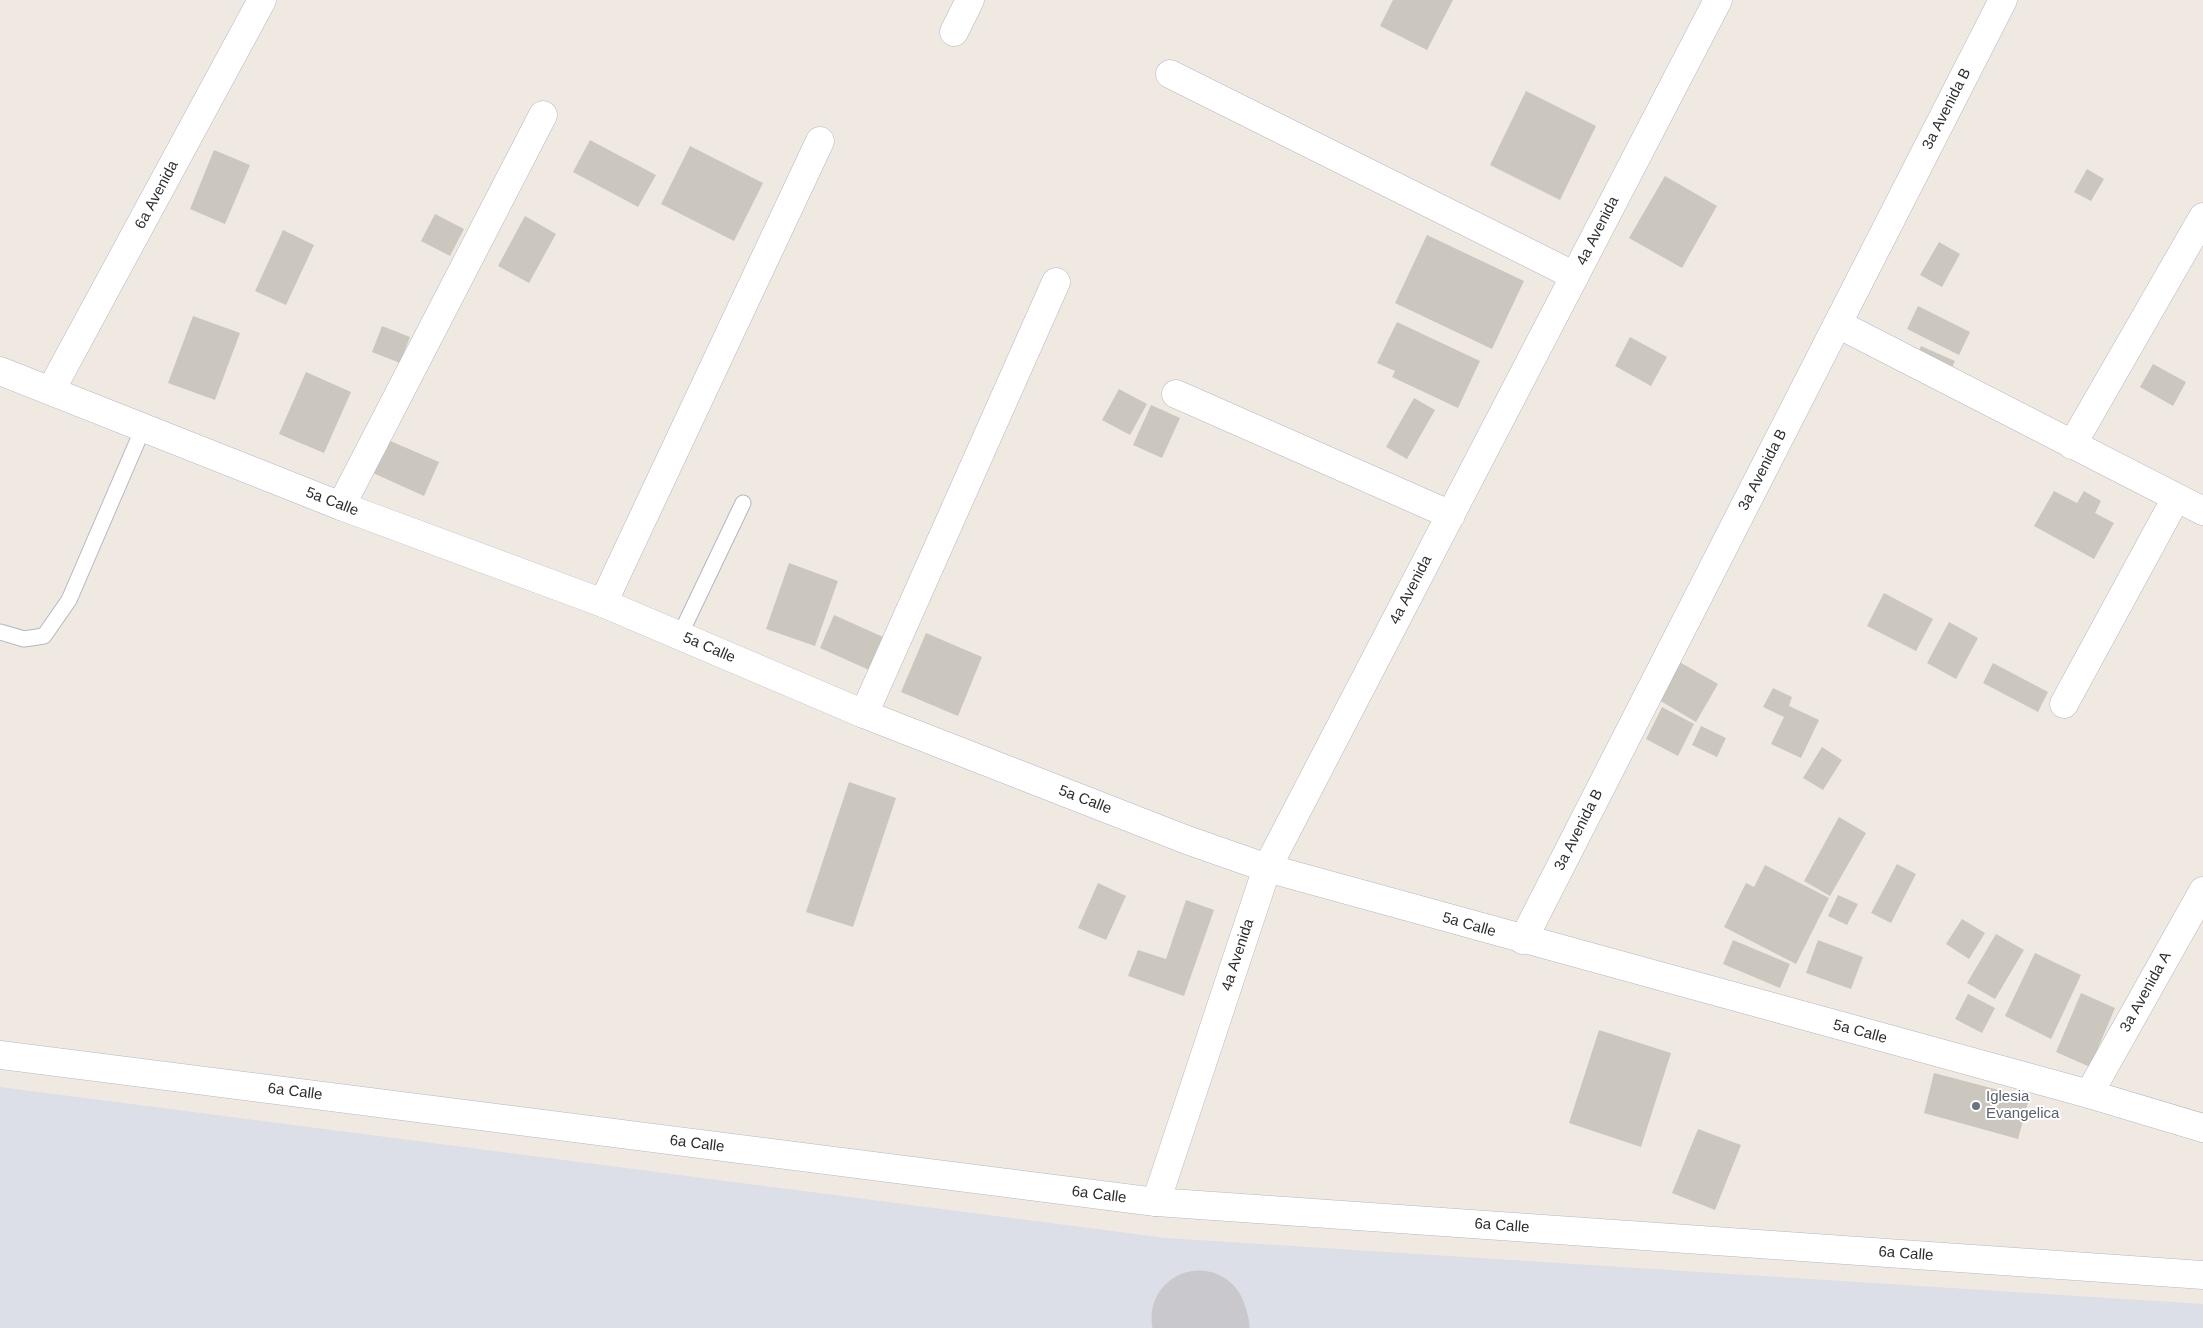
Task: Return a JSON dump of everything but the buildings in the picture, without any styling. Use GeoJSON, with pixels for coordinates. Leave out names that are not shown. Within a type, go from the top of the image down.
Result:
{"type":"FeatureCollection","features":[{"type":"Feature","properties":{"kind":"street","name":"6a Avenida"},"geometry":{"type":"LineString","coordinates":[[52,390],[262,0]]}},
{"type":"Feature","properties":{"kind":"street"},"geometry":{"type":"LineString","coordinates":[[954,32],[970,0]]}},
{"type":"Feature","properties":{"kind":"street","name":"4a Avenida"},"geometry":{"type":"LineString","coordinates":[[1156,1202],[1267,868],[1718,0]]}},
{"type":"Feature","properties":{"kind":"street","name":"3a Avenida B"},"geometry":{"type":"LineString","coordinates":[[1523,940],[2003,0]]}},
{"type":"Feature","properties":{"kind":"street"},"geometry":{"type":"LineString","coordinates":[[1170,74],[1575,276]]}},
{"type":"Feature","properties":{"kind":"street"},"geometry":{"type":"LineString","coordinates":[[341,506],[543,115]]}},
{"type":"Feature","properties":{"kind":"street"},"geometry":{"type":"LineString","coordinates":[[604,603],[820,141]]}},
{"type":"Feature","properties":{"kind":"street"},"geometry":{"type":"LineString","coordinates":[[2072,445],[2203,217]]}},
{"type":"Feature","properties":{"kind":"street"},"geometry":{"type":"LineString","coordinates":[[864,714],[1056,282]]}},
{"type":"Feature","properties":{"kind":"street"},"geometry":{"type":"LineString","coordinates":[[1838,324],[2203,511]]}},
{"type":"Feature","properties":{"kind":"street","name":"5a Calle"},"geometry":{"type":"LineString","coordinates":[[0,372],[144,426],[341,506],[604,603],[864,714],[1187,840],[1267,868],[1523,940],[2089,1094],[2203,1128]]}},
{"type":"Feature","properties":{"kind":"street"},"geometry":{"type":"LineString","coordinates":[[1176,394],[1451,515]]}},
{"type":"Feature","properties":{"kind":"street"},"geometry":{"type":"LineString","coordinates":[[2064,704],[2176,498]]}},
{"type":"Feature","properties":{"kind":"street","name":"3a Avenida A"},"geometry":{"type":"LineString","coordinates":[[2089,1094],[2203,890]]}},
{"type":"Feature","properties":{"kind":"street","name":"6a Calle"},"geometry":{"type":"LineString","coordinates":[[0,1055],[1156,1202],[2203,1275]]}},
{"type":"Feature","properties":{"kind":"lane"},"geometry":{"type":"LineString","coordinates":[[0,632],[24,639],[44,636],[49,629],[69,600],[144,426]]}},
{"type":"Feature","properties":{"kind":"lane"},"geometry":{"type":"LineString","coordinates":[[680,635],[743,503]]}},
{"type":"Feature","properties":{"kind":"shaded area"},"geometry":{"type":"Polygon","coordinates":[[[0,1087],[1166,1238],[2203,1304],[2203,1328],[0,1328],[0,1087]]]}},
{"type":"Feature","properties":{"kind":"taxiway"},"geometry":{"type":"LineString","coordinates":[[1199,1318],[1202,1328]]}},
{"type":"Feature","properties":{"kind":"place","name":"Iglesia Evangelica"},"geometry":{"type":"Point","coordinates":[1976,1106]}}]}
